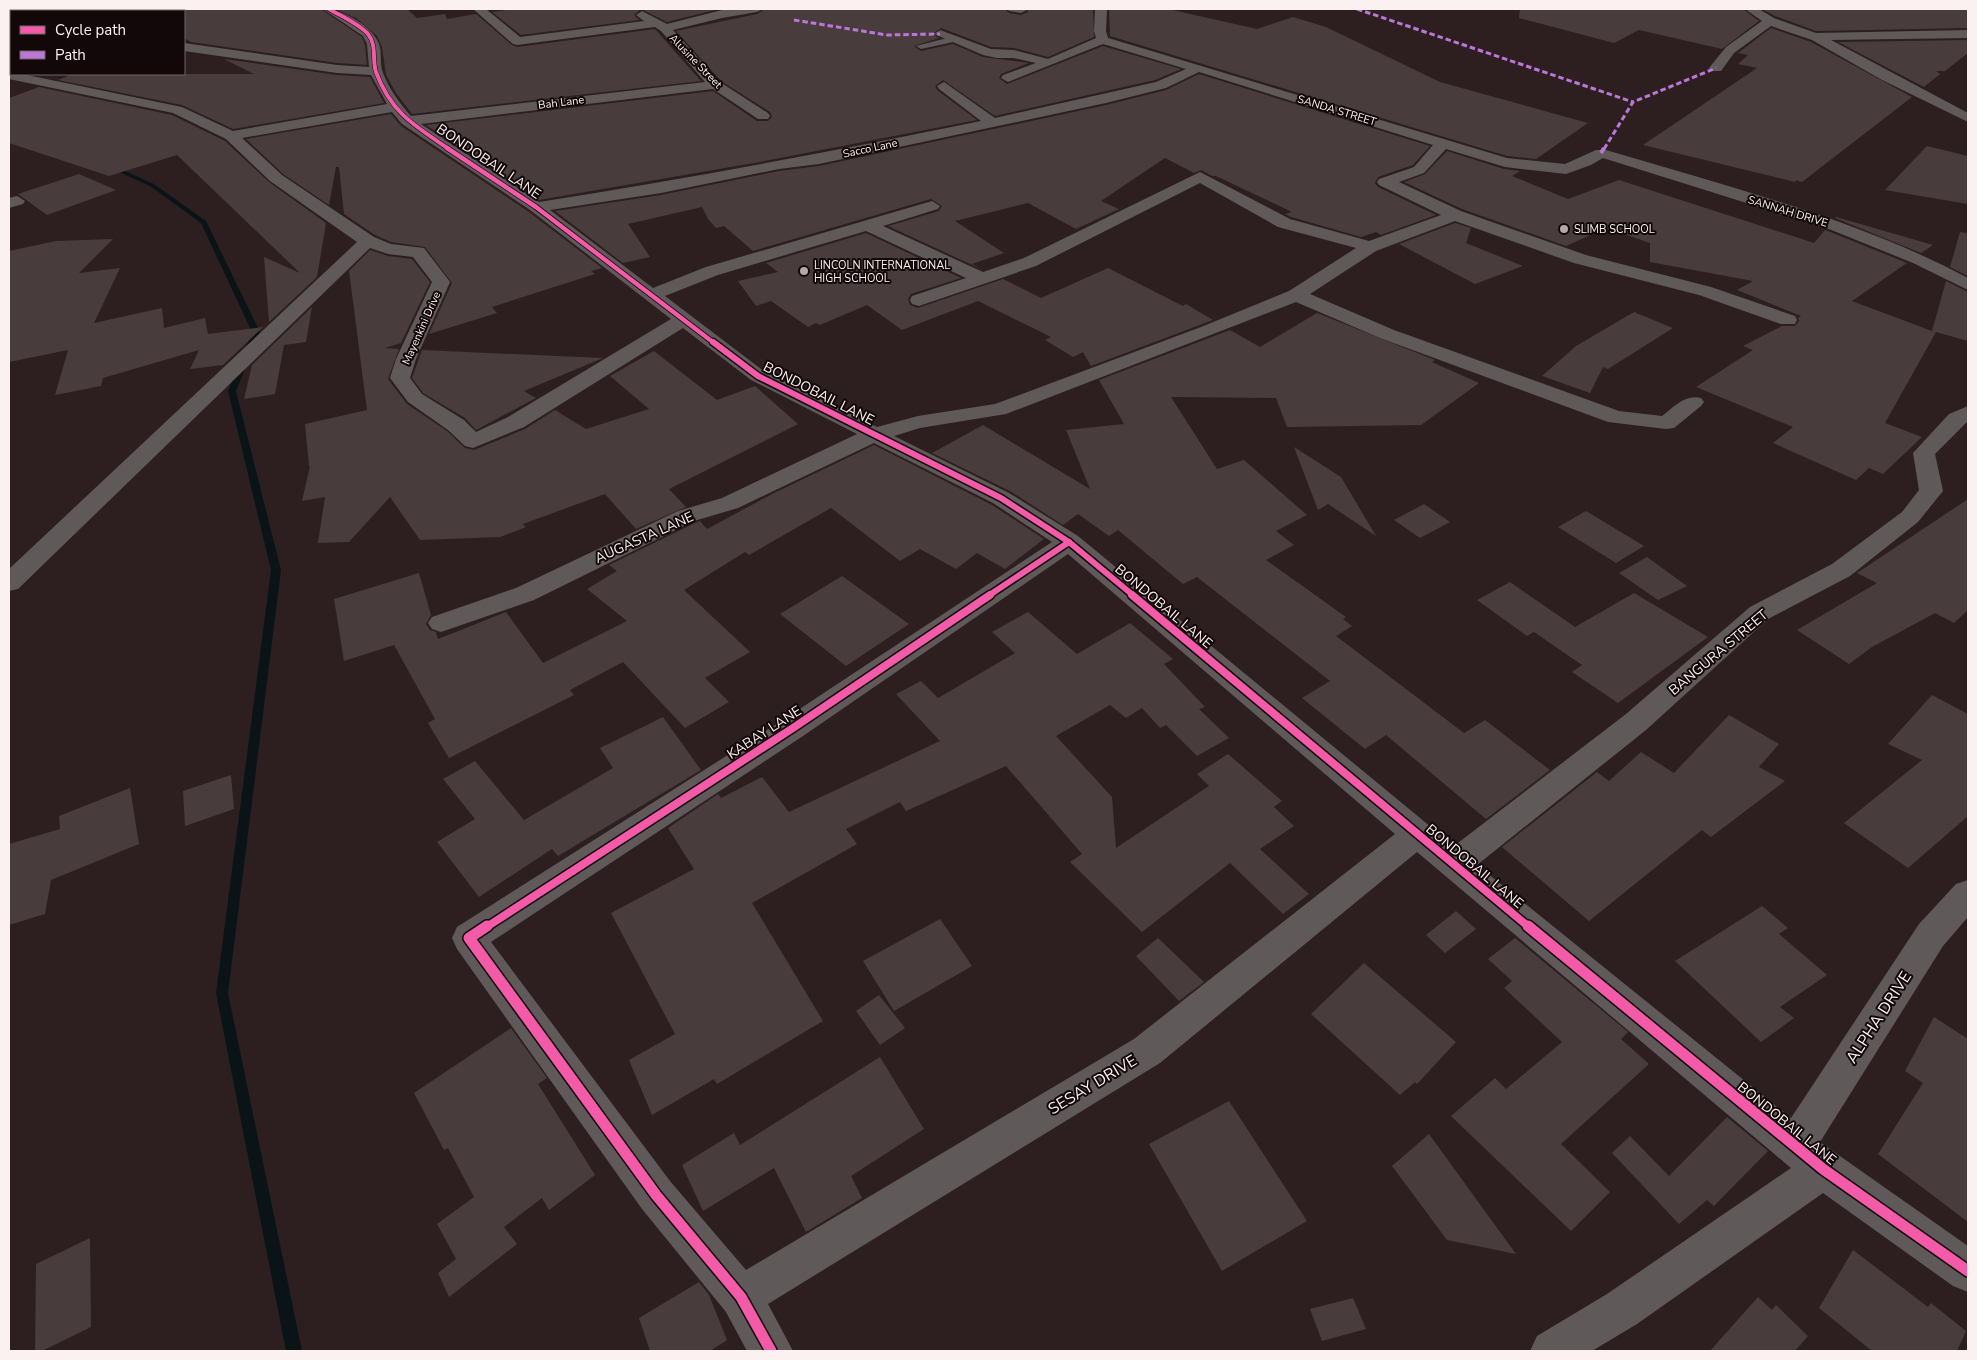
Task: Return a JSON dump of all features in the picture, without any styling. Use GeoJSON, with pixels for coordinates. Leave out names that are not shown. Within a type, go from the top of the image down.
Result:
{"type":"FeatureCollection","features":[{"type":"Feature","properties":{"kind":"street","name":"BONDOBAIL LANE"},"geometry":{"type":"LineString","coordinates":[[330,9],[368,34],[373,44],[376,72],[401,114],[536,207],[758,376],[1001,498],[1069,542],[1454,865],[1809,1158],[1968,1271]]}},
{"type":"Feature","properties":{"kind":"street"},"geometry":{"type":"LineString","coordinates":[[479,9],[517,41],[662,26],[757,9]]}},
{"type":"Feature","properties":{"kind":"street","name":"Alusine Street"},"geometry":{"type":"LineString","coordinates":[[629,9],[662,26],[716,85],[763,116]]}},
{"type":"Feature","properties":{"kind":"street"},"geometry":{"type":"LineString","coordinates":[[1008,78],[1103,40],[1100,31],[1101,9]]}},
{"type":"Feature","properties":{"kind":"street"},"geometry":{"type":"LineString","coordinates":[[1751,9],[1770,21],[1815,37],[1887,77],[1968,118]]}},
{"type":"Feature","properties":{"kind":"street"},"geometry":{"type":"LineString","coordinates":[[1716,68],[1730,50],[1770,21]]}},
{"type":"Feature","properties":{"kind":"street"},"geometry":{"type":"LineString","coordinates":[[940,34],[982,50],[1009,56]]}},
{"type":"Feature","properties":{"kind":"street"},"geometry":{"type":"LineString","coordinates":[[1815,37],[1968,34]]}},
{"type":"Feature","properties":{"kind":"street","name":"SANDA STREET"},"geometry":{"type":"LineString","coordinates":[[1103,40],[1504,162],[1566,169],[1586,162],[1601,153]]}},
{"type":"Feature","properties":{"kind":"street"},"geometry":{"type":"LineString","coordinates":[[185,47],[337,69],[376,72]]}},
{"type":"Feature","properties":{"kind":"street"},"geometry":{"type":"LineString","coordinates":[[983,65],[1014,54],[1049,63]]}},
{"type":"Feature","properties":{"kind":"street","name":"Sacco Lane"},"geometry":{"type":"LineString","coordinates":[[536,207],[661,188],[779,164],[819,159],[1106,99],[1161,85],[1198,68]]}},
{"type":"Feature","properties":{"kind":"street","name":"Mayenkini Drive"},"geometry":{"type":"LineString","coordinates":[[9,75],[177,110],[231,136],[276,178],[368,241],[388,249],[418,252],[441,282],[406,359],[400,378],[415,398],[456,425],[473,441],[516,422],[683,320]]}},
{"type":"Feature","properties":{"kind":"street","name":"Bah Lane"},"geometry":{"type":"LineString","coordinates":[[231,136],[401,114],[716,85]]}},
{"type":"Feature","properties":{"kind":"street"},"geometry":{"type":"LineString","coordinates":[[944,86],[992,122]]}},
{"type":"Feature","properties":{"kind":"street"},"geometry":{"type":"LineString","coordinates":[[1443,143],[1420,170],[1385,182],[1455,215],[1580,259],[1705,291],[1788,320]]}},
{"type":"Feature","properties":{"kind":"street","name":"SANNAH DRIVE"},"geometry":{"type":"LineString","coordinates":[[1601,153],[1835,225],[1919,259],[1968,285]]}},
{"type":"Feature","properties":{"kind":"street"},"geometry":{"type":"LineString","coordinates":[[1182,173],[1200,177],[1284,224],[1370,247]]}},
{"type":"Feature","properties":{"kind":"street"},"geometry":{"type":"LineString","coordinates":[[919,300],[1030,262],[1200,177]]}},
{"type":"Feature","properties":{"kind":"street"},"geometry":{"type":"LineString","coordinates":[[651,295],[712,272],[932,206]]}},
{"type":"Feature","properties":{"kind":"street","name":"AUGASTA LANE"},"geometry":{"type":"LineString","coordinates":[[441,623],[525,594],[686,516],[730,503],[873,435],[918,422],[999,410],[1296,295],[1370,247],[1455,215]]}},
{"type":"Feature","properties":{"kind":"street"},"geometry":{"type":"LineString","coordinates":[[866,225],[981,278]]}},
{"type":"Feature","properties":{"kind":"street"},"geometry":{"type":"LineString","coordinates":[[9,583],[368,241]]}},
{"type":"Feature","properties":{"kind":"street"},"geometry":{"type":"LineString","coordinates":[[1296,295],[1387,334],[1616,417],[1666,423],[1694,402]]}},
{"type":"Feature","properties":{"kind":"street","name":"BANGURA STREET"},"geometry":{"type":"LineString","coordinates":[[1454,865],[1636,722],[1759,613],[1841,570],[1910,517],[1931,491],[1924,452],[1956,419],[1968,412]]}},
{"type":"Feature","properties":{"kind":"street","name":"KABAY LANE"},"geometry":{"type":"LineString","coordinates":[[741,1297],[656,1195],[469,938],[793,728],[1069,542]]}},
{"type":"Feature","properties":{"kind":"street","name":"SESAY DRIVE"},"geometry":{"type":"LineString","coordinates":[[741,1297],[1147,1051],[1417,834]]}},
{"type":"Feature","properties":{"kind":"street","name":"ALPHA DRIVE"},"geometry":{"type":"LineString","coordinates":[[1809,1158],[1931,935],[1968,894]]}},
{"type":"Feature","properties":{"kind":"street"},"geometry":{"type":"LineString","coordinates":[[1552,1351],[1622,1309],[1809,1158]]}},
{"type":"Feature","properties":{"kind":"street"},"geometry":{"type":"LineString","coordinates":[[741,1297],[771,1351]]}},
{"type":"Feature","properties":{"kind":"lane"},"geometry":{"type":"LineString","coordinates":[[921,46],[955,39]]}},
{"type":"Feature","properties":{"kind":"building"},"geometry":{"type":"Polygon","coordinates":[[[125,9],[321,9],[362,37],[365,45],[367,65],[337,63],[191,42],[185,39],[185,10],[125,9]]]}},
{"type":"Feature","properties":{"kind":"building"},"geometry":{"type":"Polygon","coordinates":[[[335,9],[407,9],[417,18],[445,14],[447,19],[476,14],[512,45],[517,47],[655,29],[701,81],[412,114],[396,93],[386,75],[382,47],[377,36],[356,18],[335,9]]]}},
{"type":"Feature","properties":{"kind":"building"},"geometry":{"type":"Polygon","coordinates":[[[513,9],[641,9],[634,15],[639,20],[521,35],[492,12],[513,9]]]}},
{"type":"Feature","properties":{"kind":"building"},"geometry":{"type":"Polygon","coordinates":[[[641,9],[719,9],[667,22],[641,9]]]}},
{"type":"Feature","properties":{"kind":"building"},"geometry":{"type":"Polygon","coordinates":[[[765,9],[1005,9],[1009,13],[1021,15],[1028,12],[1028,9],[1093,9],[1094,37],[1048,57],[1014,48],[991,47],[941,28],[932,34],[939,38],[914,46],[921,51],[953,44],[983,57],[1029,63],[1001,74],[999,78],[1007,84],[1103,46],[1181,69],[1155,80],[995,116],[943,80],[935,86],[937,90],[977,120],[760,162],[539,200],[426,125],[713,91],[757,121],[768,121],[772,117],[770,112],[721,81],[676,31],[757,14],[765,9]]]}},
{"type":"Feature","properties":{"kind":"building"},"geometry":{"type":"Polygon","coordinates":[[[1109,9],[1168,9],[1257,29],[1293,17],[1326,27],[1440,82],[1588,123],[1536,159],[1507,156],[1110,36],[1109,9]]]}},
{"type":"Feature","properties":{"kind":"building"},"geometry":{"type":"Polygon","coordinates":[[[1520,9],[1743,9],[1759,21],[1722,49],[1639,30],[1614,43],[1519,18],[1520,9]]]}},
{"type":"Feature","properties":{"kind":"building"},"geometry":{"type":"Polygon","coordinates":[[[1762,9],[1968,9],[1968,28],[1816,31],[1775,16],[1762,9]]]}},
{"type":"Feature","properties":{"kind":"building"},"geometry":{"type":"Polygon","coordinates":[[[1771,28],[1811,42],[1912,97],[1802,182],[1796,180],[1795,182],[1643,145],[1757,68],[1738,64],[1748,55],[1738,53],[1771,28]]]}},
{"type":"Feature","properties":{"kind":"building"},"geometry":{"type":"Polygon","coordinates":[[[1968,40],[1968,53],[1945,71],[1936,71],[1940,74],[1924,87],[1838,42],[1968,40]]]}},
{"type":"Feature","properties":{"kind":"building"},"geometry":{"type":"Polygon","coordinates":[[[224,59],[337,75],[370,77],[384,103],[233,129],[182,105],[58,80],[70,75],[254,74],[224,59]]]}},
{"type":"Feature","properties":{"kind":"building"},"geometry":{"type":"Polygon","coordinates":[[[1199,74],[1430,146],[1413,165],[1378,177],[1375,183],[1378,187],[1436,215],[1381,235],[1376,232],[1361,237],[1291,217],[1285,214],[1292,212],[1216,176],[1201,170],[1194,173],[1165,158],[1101,201],[1119,209],[1076,229],[1028,203],[955,221],[1004,253],[972,264],[983,270],[888,226],[939,211],[942,206],[931,199],[753,251],[724,226],[716,228],[708,219],[702,207],[628,224],[650,257],[623,263],[555,211],[661,195],[779,171],[819,166],[1106,105],[1166,90],[1199,74]]]}},
{"type":"Feature","properties":{"kind":"building"},"geometry":{"type":"Polygon","coordinates":[[[39,87],[172,115],[225,141],[269,182],[326,223],[317,277],[269,322],[264,257],[300,273],[177,155],[109,176],[9,143],[9,98],[39,87]]]}},
{"type":"Feature","properties":{"kind":"building"},"geometry":{"type":"Polygon","coordinates":[[[391,114],[401,126],[529,212],[602,268],[591,271],[595,274],[492,307],[497,313],[429,334],[452,283],[425,247],[391,242],[375,235],[344,214],[339,167],[336,167],[329,205],[283,174],[246,139],[391,114]]]}},
{"type":"Feature","properties":{"kind":"building"},"geometry":{"type":"Polygon","coordinates":[[[1927,146],[1968,156],[1968,204],[1885,190],[1927,146]]]}},
{"type":"Feature","properties":{"kind":"building"},"geometry":{"type":"Polygon","coordinates":[[[1447,151],[1504,169],[1520,171],[1512,176],[1568,199],[1619,180],[1814,243],[1825,230],[1828,231],[1907,263],[1852,301],[1932,331],[1946,281],[1968,292],[1968,341],[1936,332],[1885,423],[1922,437],[1883,474],[1869,468],[1856,480],[1773,443],[1793,427],[1696,387],[1753,350],[1743,346],[1782,326],[1795,326],[1799,321],[1798,318],[1801,316],[1737,290],[1753,281],[1650,262],[1650,243],[1606,228],[1566,246],[1462,209],[1404,182],[1425,174],[1447,151]]]}},
{"type":"Feature","properties":{"kind":"building"},"geometry":{"type":"Polygon","coordinates":[[[79,174],[116,190],[47,215],[18,194],[79,174]]]}},
{"type":"Feature","properties":{"kind":"building"},"geometry":{"type":"Polygon","coordinates":[[[1836,217],[1933,245],[1921,253],[1836,217]]]}},
{"type":"Feature","properties":{"kind":"building"},"geometry":{"type":"Polygon","coordinates":[[[1455,223],[1471,228],[1466,243],[1523,266],[1475,284],[1399,244],[1455,223]]]}},
{"type":"Feature","properties":{"kind":"building"},"geometry":{"type":"Polygon","coordinates":[[[1960,232],[1968,233],[1968,276],[1950,267],[1960,232]]]}},
{"type":"Feature","properties":{"kind":"building"},"geometry":{"type":"Polygon","coordinates":[[[866,233],[961,278],[911,294],[908,299],[910,305],[918,308],[1003,279],[1041,298],[1108,268],[1183,306],[1186,304],[1213,320],[1091,366],[1083,352],[1073,357],[1045,340],[1051,337],[978,301],[902,330],[867,305],[820,325],[816,323],[808,327],[771,301],[756,306],[738,281],[778,272],[766,263],[866,233]]]}},
{"type":"Feature","properties":{"kind":"building"},"geometry":{"type":"Polygon","coordinates":[[[113,239],[79,273],[120,268],[94,323],[162,308],[164,328],[205,318],[208,334],[263,327],[223,365],[190,369],[199,350],[103,378],[101,386],[55,395],[68,350],[9,362],[9,251],[56,241],[113,239]]]}},
{"type":"Feature","properties":{"kind":"building"},"geometry":{"type":"Polygon","coordinates":[[[370,250],[388,256],[412,259],[430,282],[401,343],[385,348],[399,349],[388,379],[407,404],[447,431],[465,448],[474,450],[525,429],[555,410],[586,429],[649,409],[610,376],[654,351],[717,400],[755,386],[798,424],[669,489],[686,507],[636,529],[605,494],[523,524],[526,527],[500,537],[420,540],[390,497],[349,542],[318,543],[325,497],[302,501],[310,466],[305,424],[367,410],[349,271],[370,250]]]}},
{"type":"Feature","properties":{"kind":"building"},"geometry":{"type":"Polygon","coordinates":[[[312,307],[306,342],[284,345],[275,394],[244,399],[252,365],[312,307]]]}},
{"type":"Feature","properties":{"kind":"building"},"geometry":{"type":"Polygon","coordinates":[[[1634,312],[1673,328],[1608,369],[1603,367],[1590,393],[1542,376],[1576,346],[1634,312]]]}},
{"type":"Feature","properties":{"kind":"building"},"geometry":{"type":"Polygon","coordinates":[[[1317,313],[1435,360],[1432,362],[1479,383],[1421,425],[1287,427],[1276,398],[1171,397],[1217,469],[1244,460],[1307,515],[1276,531],[1294,545],[1266,560],[1346,617],[1343,619],[1352,626],[1336,636],[1464,733],[1485,720],[1550,770],[1486,819],[1386,735],[1365,749],[1302,698],[1330,681],[1197,577],[1183,584],[1118,530],[1109,536],[1078,514],[1063,525],[1010,491],[932,453],[983,425],[1090,489],[1066,430],[1124,424],[1099,380],[1230,330],[1260,347],[1317,313]]]}},
{"type":"Feature","properties":{"kind":"building"},"geometry":{"type":"Polygon","coordinates":[[[422,350],[603,358],[524,391],[536,398],[476,430],[465,418],[423,393],[412,378],[422,350]]]}},
{"type":"Feature","properties":{"kind":"building"},"geometry":{"type":"Polygon","coordinates":[[[874,445],[992,505],[1044,539],[1005,569],[977,553],[956,569],[920,549],[900,561],[831,508],[749,555],[745,552],[684,590],[750,652],[705,678],[729,702],[685,728],[623,662],[570,690],[574,695],[449,758],[428,723],[435,719],[394,645],[344,661],[334,599],[419,573],[431,615],[426,624],[430,630],[436,632],[438,639],[506,612],[543,663],[627,621],[587,589],[617,571],[609,565],[700,521],[707,529],[772,494],[874,445]]]}},
{"type":"Feature","properties":{"kind":"building"},"geometry":{"type":"Polygon","coordinates":[[[1294,447],[1341,477],[1376,536],[1328,504],[1318,510],[1294,447]]]}},
{"type":"Feature","properties":{"kind":"building"},"geometry":{"type":"Polygon","coordinates":[[[1968,499],[1968,610],[1954,623],[1935,613],[1872,647],[1849,664],[1797,630],[1877,583],[1857,573],[1968,499]]]}},
{"type":"Feature","properties":{"kind":"building"},"geometry":{"type":"Polygon","coordinates":[[[1424,504],[1450,522],[1420,538],[1394,520],[1424,504]]]}},
{"type":"Feature","properties":{"kind":"building"},"geometry":{"type":"Polygon","coordinates":[[[1586,511],[1644,546],[1616,563],[1558,527],[1586,511]]]}},
{"type":"Feature","properties":{"kind":"building"},"geometry":{"type":"Polygon","coordinates":[[[1647,557],[1687,586],[1658,600],[1619,573],[1647,557]]]}},
{"type":"Feature","properties":{"kind":"building"},"geometry":{"type":"Polygon","coordinates":[[[842,576],[909,624],[846,666],[780,614],[842,576]]]}},
{"type":"Feature","properties":{"kind":"building"},"geometry":{"type":"Polygon","coordinates":[[[1510,582],[1575,627],[1634,593],[1708,637],[1618,703],[1572,672],[1582,665],[1534,632],[1527,636],[1477,600],[1510,582]]]}},
{"type":"Feature","properties":{"kind":"building"},"geometry":{"type":"Polygon","coordinates":[[[1028,612],[1077,654],[1130,623],[1173,659],[1164,664],[1205,707],[1199,709],[1229,738],[1197,756],[1166,725],[1160,728],[1142,708],[1126,718],[1110,705],[1056,736],[1112,797],[1116,848],[1209,786],[1197,774],[1228,754],[1282,801],[1274,807],[1294,826],[1260,849],[1309,894],[1283,914],[1230,863],[1142,932],[1070,862],[1082,854],[1006,766],[906,811],[900,802],[846,829],[857,844],[752,903],[823,1021],[717,1084],[714,1079],[652,1115],[629,1060],[675,1034],[611,913],[694,869],[668,828],[718,794],[721,798],[762,777],[789,812],[940,741],[896,694],[921,681],[938,698],[1015,653],[992,632],[1028,612]]]}},
{"type":"Feature","properties":{"kind":"building"},"geometry":{"type":"Polygon","coordinates":[[[1932,695],[1968,714],[1968,816],[1908,868],[1844,823],[1922,760],[1888,744],[1932,695]]]}},
{"type":"Feature","properties":{"kind":"building"},"geometry":{"type":"Polygon","coordinates":[[[1729,715],[1779,744],[1759,767],[1785,781],[1711,837],[1702,830],[1589,921],[1502,847],[1597,772],[1609,781],[1641,752],[1674,773],[1729,715]]]}},
{"type":"Feature","properties":{"kind":"building"},"geometry":{"type":"Polygon","coordinates":[[[663,717],[701,770],[558,856],[552,849],[479,897],[437,842],[475,819],[443,779],[475,761],[524,820],[613,768],[600,748],[663,717]]]}},
{"type":"Feature","properties":{"kind":"building"},"geometry":{"type":"Polygon","coordinates":[[[231,775],[234,809],[185,826],[183,791],[231,775]]]}},
{"type":"Feature","properties":{"kind":"building"},"geometry":{"type":"Polygon","coordinates":[[[130,788],[139,844],[51,880],[45,914],[9,925],[9,844],[60,829],[59,816],[130,788]]]}},
{"type":"Feature","properties":{"kind":"building"},"geometry":{"type":"Polygon","coordinates":[[[1762,906],[1788,928],[1779,934],[1827,975],[1780,1007],[1794,1018],[1761,1042],[1675,961],[1762,906]]]}},
{"type":"Feature","properties":{"kind":"building"},"geometry":{"type":"Polygon","coordinates":[[[1456,911],[1476,929],[1445,953],[1426,935],[1456,911]]]}},
{"type":"Feature","properties":{"kind":"building"},"geometry":{"type":"Polygon","coordinates":[[[940,919],[972,966],[894,1011],[863,961],[940,919]]]}},
{"type":"Feature","properties":{"kind":"building"},"geometry":{"type":"Polygon","coordinates":[[[1158,938],[1204,982],[1179,1001],[1136,956],[1158,938]]]}},
{"type":"Feature","properties":{"kind":"building"},"geometry":{"type":"Polygon","coordinates":[[[1515,938],[1628,1032],[1621,1039],[1649,1064],[1561,1144],[1610,1192],[1571,1231],[1451,1116],[1495,1078],[1506,1089],[1562,1042],[1504,988],[1512,981],[1488,959],[1515,938]]]}},
{"type":"Feature","properties":{"kind":"building"},"geometry":{"type":"Polygon","coordinates":[[[1364,963],[1456,1042],[1417,1084],[1415,1082],[1400,1095],[1311,1014],[1364,963]]]}},
{"type":"Feature","properties":{"kind":"building"},"geometry":{"type":"Polygon","coordinates":[[[879,995],[905,1028],[880,1045],[856,1011],[879,995]]]}},
{"type":"Feature","properties":{"kind":"building"},"geometry":{"type":"Polygon","coordinates":[[[1934,1017],[1968,1039],[1968,1222],[1878,1154],[1923,1083],[1905,1071],[1934,1017]]]}},
{"type":"Feature","properties":{"kind":"building"},"geometry":{"type":"Polygon","coordinates":[[[511,1028],[547,1078],[538,1084],[595,1175],[549,1210],[542,1198],[504,1227],[517,1244],[449,1297],[438,1273],[456,1259],[437,1224],[474,1197],[448,1148],[444,1150],[414,1093],[511,1028]]]}},
{"type":"Feature","properties":{"kind":"building"},"geometry":{"type":"Polygon","coordinates":[[[880,1057],[924,1129],[851,1176],[862,1198],[806,1232],[774,1168],[703,1211],[682,1165],[734,1133],[740,1145],[880,1057]]]}},
{"type":"Feature","properties":{"kind":"building"},"geometry":{"type":"Polygon","coordinates":[[[1229,1101],[1307,1221],[1222,1271],[1149,1144],[1229,1101]]]}},
{"type":"Feature","properties":{"kind":"building"},"geometry":{"type":"Polygon","coordinates":[[[1727,1117],[1768,1151],[1714,1206],[1707,1200],[1679,1224],[1612,1153],[1630,1136],[1669,1176],[1727,1117]]]}},
{"type":"Feature","properties":{"kind":"building"},"geometry":{"type":"Polygon","coordinates":[[[1429,1134],[1516,1254],[1447,1240],[1392,1166],[1429,1134]]]}},
{"type":"Feature","properties":{"kind":"building"},"geometry":{"type":"Polygon","coordinates":[[[90,1238],[91,1327],[42,1351],[35,1351],[36,1264],[90,1238]]]}},
{"type":"Feature","properties":{"kind":"building"},"geometry":{"type":"Polygon","coordinates":[[[1853,1250],[1928,1307],[1931,1303],[1966,1331],[1957,1351],[1872,1351],[1819,1308],[1853,1250]]]}},
{"type":"Feature","properties":{"kind":"building"},"geometry":{"type":"Polygon","coordinates":[[[699,1282],[709,1295],[727,1340],[710,1351],[650,1351],[639,1318],[699,1282]]]}},
{"type":"Feature","properties":{"kind":"building"},"geometry":{"type":"Polygon","coordinates":[[[1758,1297],[1772,1310],[1776,1305],[1808,1336],[1795,1351],[1710,1351],[1758,1297]]]}},
{"type":"Feature","properties":{"kind":"building"},"geometry":{"type":"Polygon","coordinates":[[[1353,1298],[1366,1329],[1322,1341],[1310,1309],[1353,1298]]]}},
{"type":"Feature","properties":{"kind":"waterway"},"geometry":{"type":"LineString","coordinates":[[116,162],[123,172],[152,185],[204,222],[256,332],[232,391],[276,570],[222,993],[294,1351]]}},
{"type":"Feature","properties":{"kind":"marked path"},"geometry":{"type":"LineString","coordinates":[[1357,9],[1633,102]]}},
{"type":"Feature","properties":{"kind":"marked path"},"geometry":{"type":"LineString","coordinates":[[794,20],[887,35],[923,36],[940,34]]}},
{"type":"Feature","properties":{"kind":"marked path"},"geometry":{"type":"LineString","coordinates":[[1601,153],[1633,102],[1716,68]]}},
{"type":"Feature","properties":{"kind":"cycle path"},"geometry":{"type":"LineString","coordinates":[[329,9],[368,34],[373,44],[376,71],[395,107],[407,121],[536,207],[758,376],[1001,498],[1069,542],[1454,865],[1823,1169],[1968,1271]]}},
{"type":"Feature","properties":{"kind":"cycle path"},"geometry":{"type":"LineString","coordinates":[[771,1351],[741,1297],[656,1195],[469,938],[793,728],[1069,542]]}},
{"type":"Feature","properties":{"kind":"place","name":"SLIMB SCHOOL"},"geometry":{"type":"Point","coordinates":[1564,229]}},
{"type":"Feature","properties":{"kind":"place","name":"LINCOLN INTERNATIONAL HIGH SCHOOL"},"geometry":{"type":"Point","coordinates":[804,271]}}]}
